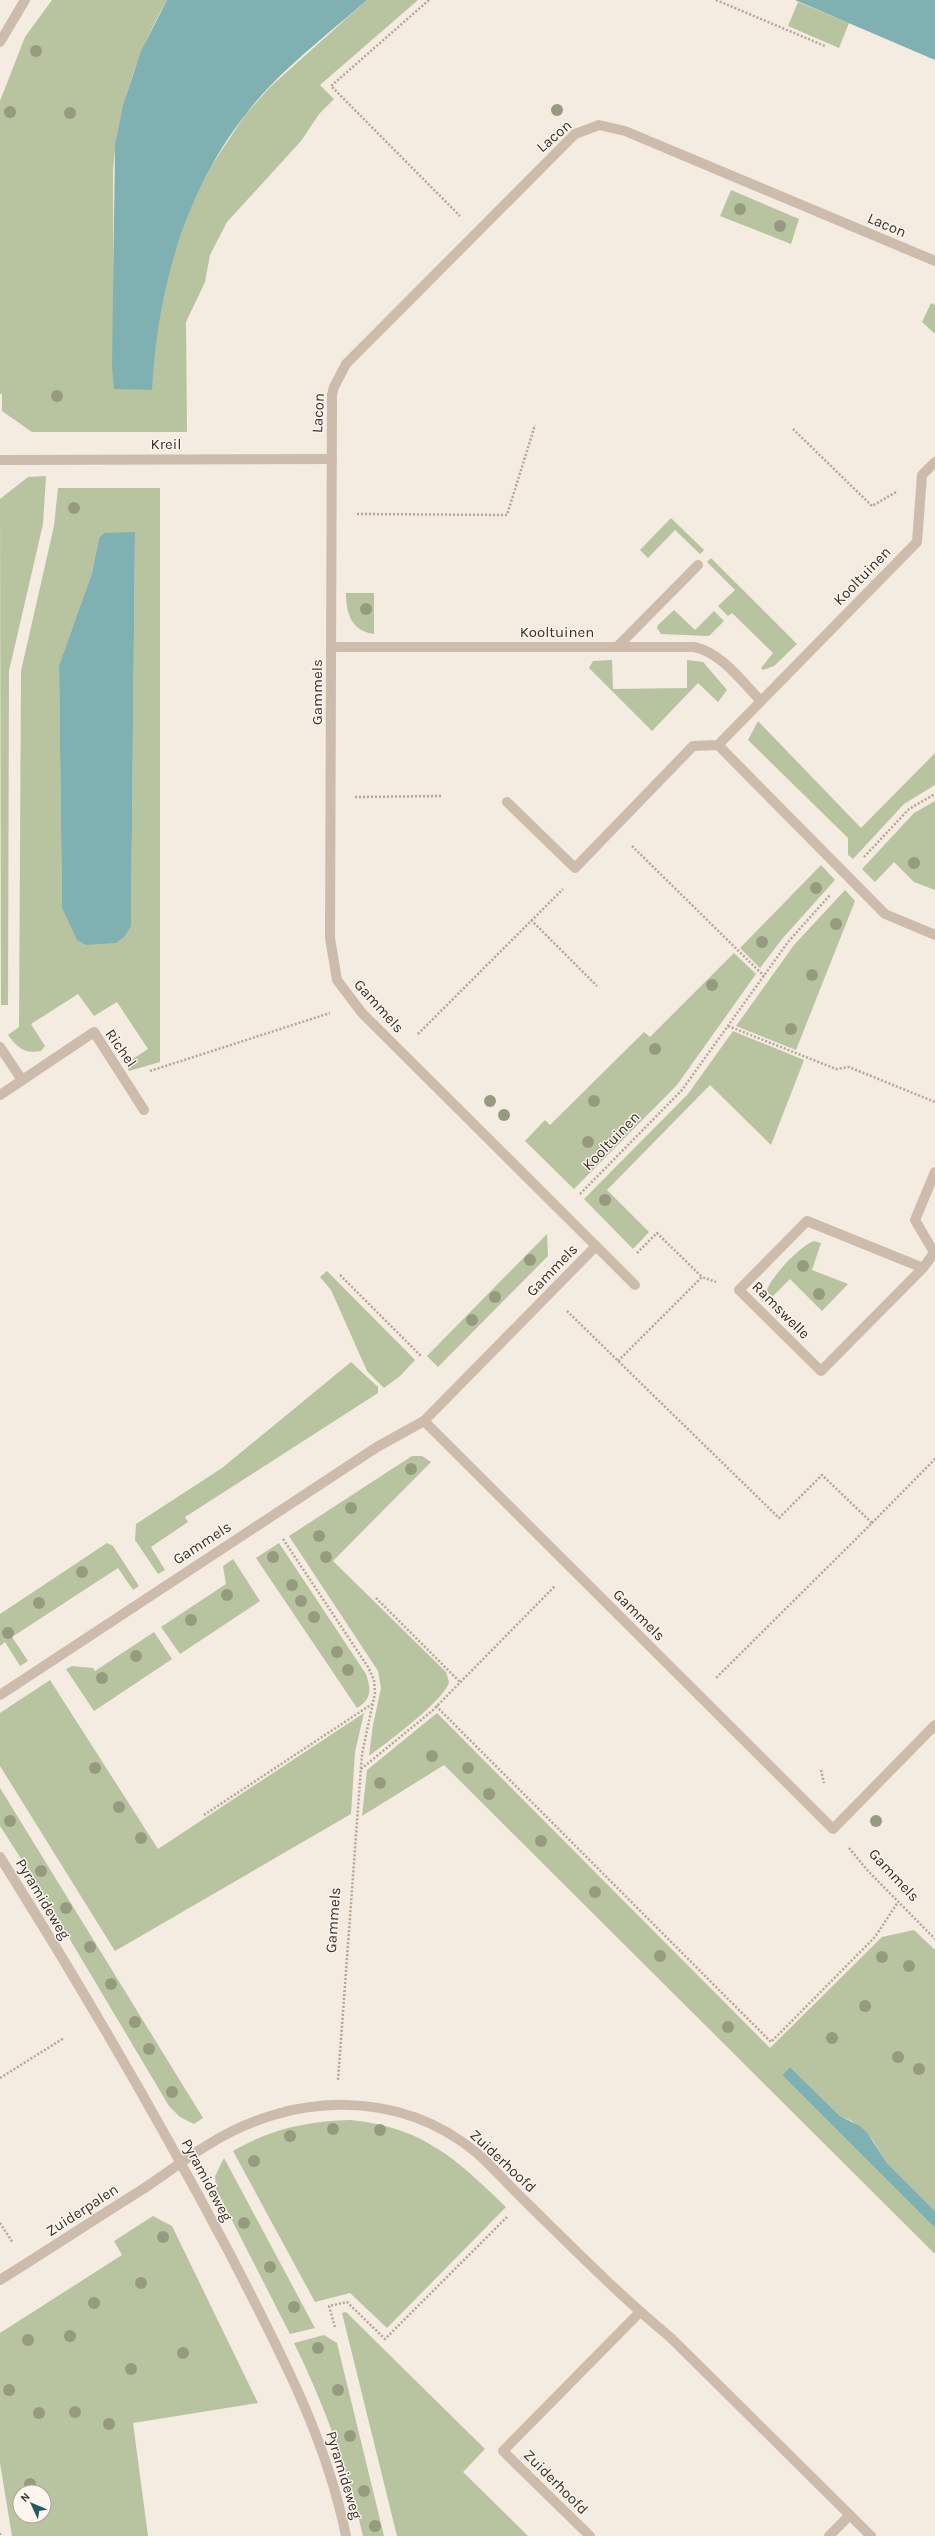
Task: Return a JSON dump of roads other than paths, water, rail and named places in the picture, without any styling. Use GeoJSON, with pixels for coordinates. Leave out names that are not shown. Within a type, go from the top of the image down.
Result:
{"type":"FeatureCollection","features":[{"type":"Feature","properties":{"kind":"street"},"geometry":{"type":"LineString","coordinates":[[0,42],[25,0]]}},
{"type":"Feature","properties":{"kind":"street","name":"Lacon"},"geometry":{"type":"LineString","coordinates":[[332,459],[332,395],[334,387],[346,364],[476,231],[575,134],[599,125],[625,131],[935,261]]}},
{"type":"Feature","properties":{"kind":"street","name":"Kreil"},"geometry":{"type":"LineString","coordinates":[[0,460],[332,459]]}},
{"type":"Feature","properties":{"kind":"street","name":"Gammels"},"geometry":{"type":"LineString","coordinates":[[0,1695],[377,1447],[424,1421],[596,1246],[354,1004],[337,980],[330,938],[333,514],[332,459]]}},
{"type":"Feature","properties":{"kind":"street","name":"Kooltuinen"},"geometry":{"type":"LineString","coordinates":[[718,745],[917,542],[922,475],[935,462]]}},
{"type":"Feature","properties":{"kind":"street"},"geometry":{"type":"LineString","coordinates":[[618,646],[698,565]]}},
{"type":"Feature","properties":{"kind":"street","name":"Kooltuinen"},"geometry":{"type":"LineString","coordinates":[[332,647],[682,646],[707,649],[761,700]]}},
{"type":"Feature","properties":{"kind":"street"},"geometry":{"type":"LineString","coordinates":[[507,802],[575,868],[693,746],[718,745],[885,914],[935,935]]}},
{"type":"Feature","properties":{"kind":"street","name":"Richel"},"geometry":{"type":"LineString","coordinates":[[0,1095],[94,1032],[144,1110]]}},
{"type":"Feature","properties":{"kind":"street"},"geometry":{"type":"LineString","coordinates":[[0,1047],[22,1080]]}},
{"type":"Feature","properties":{"kind":"street","name":"Ramswelle"},"geometry":{"type":"LineString","coordinates":[[923,1268],[807,1221],[739,1290],[821,1371],[923,1268],[935,1254],[915,1220],[935,1172]]}},
{"type":"Feature","properties":{"kind":"street"},"geometry":{"type":"LineString","coordinates":[[596,1246],[635,1285]]}},
{"type":"Feature","properties":{"kind":"street","name":"Gammels"},"geometry":{"type":"LineString","coordinates":[[424,1421],[833,1829],[935,1725]]}},
{"type":"Feature","properties":{"kind":"street","name":"Pyramideweg"},"geometry":{"type":"LineString","coordinates":[[0,1857],[148,2102],[288,2367],[318,2441],[346,2536]]}},
{"type":"Feature","properties":{"kind":"street","name":"Zuiderhoofd"},"geometry":{"type":"LineString","coordinates":[[181,2164],[207,2145],[258,2120],[280,2112],[321,2105],[358,2104],[400,2112],[440,2129],[478,2154],[640,2312],[670,2337],[872,2536]]}},
{"type":"Feature","properties":{"kind":"street","name":"Zuiderpalen"},"geometry":{"type":"LineString","coordinates":[[0,2280],[181,2164]]}},
{"type":"Feature","properties":{"kind":"street","name":"Zuiderhoofd"},"geometry":{"type":"LineString","coordinates":[[590,2536],[503,2451],[640,2312]]}},
{"type":"Feature","properties":{"kind":"street"},"geometry":{"type":"LineString","coordinates":[[829,2536],[850,2515]]}},
{"type":"Feature","properties":{"kind":"water"},"geometry":{"type":"Polygon","coordinates":[[[167,0],[367,0],[305,53],[270,86],[242,118],[219,153],[200,189],[184,227],[171,266],[162,307],[152,390],[114,389],[112,367],[115,145],[123,105],[141,51],[167,0]]]}},
{"type":"Feature","properties":{"kind":"water"},"geometry":{"type":"Polygon","coordinates":[[[795,0],[935,0],[935,60],[795,0]]]}},
{"type":"Feature","properties":{"kind":"water"},"geometry":{"type":"Polygon","coordinates":[[[135,532],[131,926],[125,936],[116,943],[86,945],[77,940],[62,908],[59,666],[92,573],[99,538],[104,533],[135,532]]]}},
{"type":"Feature","properties":{"kind":"water"},"geometry":{"type":"Polygon","coordinates":[[[790,2067],[840,2116],[860,2126],[868,2134],[887,2163],[935,2211],[935,2228],[782,2075],[790,2067]]]}}]}
